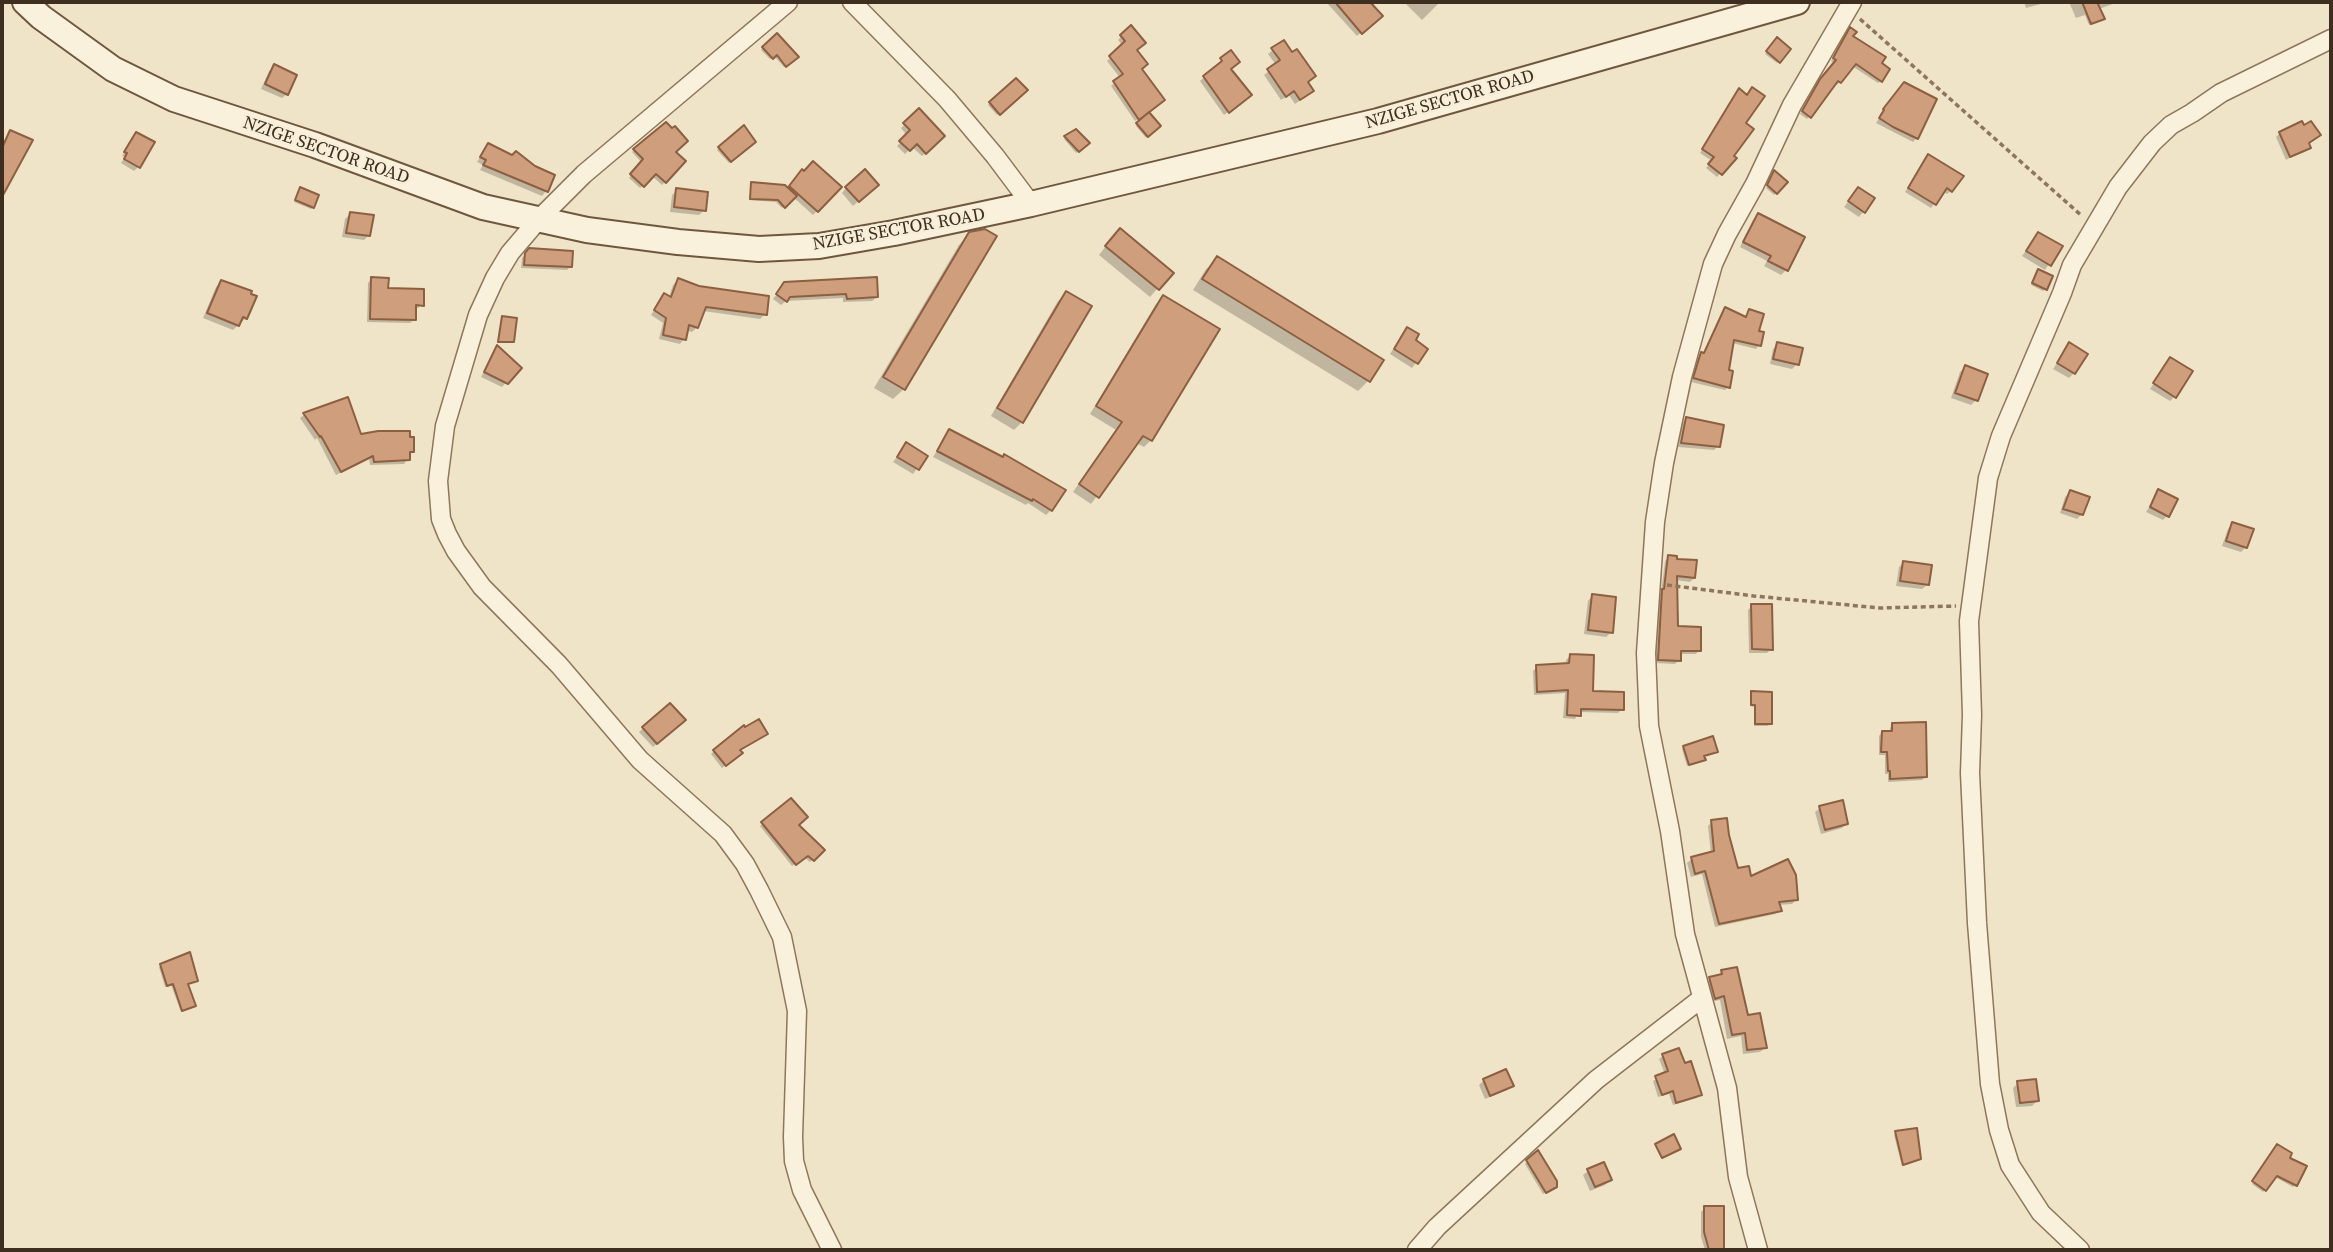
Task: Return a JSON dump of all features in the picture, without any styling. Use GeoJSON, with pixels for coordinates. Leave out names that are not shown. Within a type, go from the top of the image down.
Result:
{"type":"FeatureCollection","features":[{"type":"Feature","properties":{"kind":"main road","name":"NZIGE SECTOR ROAD"},"geometry":{"type":"LineString","coordinates":[[25,2],[41,17],[113,69],[174,99],[315,145],[483,207],[587,230],[678,243],[759,249],[819,246],[1031,204],[1378,121],[1797,2]]}},
{"type":"Feature","properties":{"kind":"street"},"geometry":{"type":"LineString","coordinates":[[788,2],[584,174],[510,253],[478,315],[445,426],[438,481],[441,519],[456,551],[482,587],[559,664],[640,760],[723,834],[750,873],[782,937],[788,959],[796,1011],[794,1161],[802,1190],[832,1250]]}},
{"type":"Feature","properties":{"kind":"street"},"geometry":{"type":"LineString","coordinates":[[852,2],[947,99],[996,156],[1031,204]]}},
{"type":"Feature","properties":{"kind":"street"},"geometry":{"type":"LineString","coordinates":[[1758,1250],[1738,1177],[1727,1088],[1685,934],[1670,831],[1649,726],[1646,653],[1655,522],[1682,377],[1713,264],[1792,105],[1850,5]]}},
{"type":"Feature","properties":{"kind":"street"},"geometry":{"type":"LineString","coordinates":[[2080,1250],[2041,1213],[2010,1165],[1999,1130],[1990,1084],[1977,923],[1970,773],[1972,715],[1969,621],[1988,478],[2001,436],[2063,293],[2072,265],[2118,187],[2152,142],[2171,125],[2221,93],[2331,39]]}},
{"type":"Feature","properties":{"kind":"street"},"geometry":{"type":"LineString","coordinates":[[1417,1250],[1437,1227],[1596,1080],[1702,998]]}},
{"type":"Feature","properties":{"kind":"path"},"geometry":{"type":"LineString","coordinates":[[1850,5],[2094,226]]}},
{"type":"Feature","properties":{"kind":"path"},"geometry":{"type":"LineString","coordinates":[[1651,582],[1754,596],[1880,608],[1971,606]]}},
{"type":"Feature","properties":{"kind":"building"},"geometry":{"type":"Polygon","coordinates":[[[1335,2],[1370,2],[1383,16],[1362,34],[1335,2]]]}},
{"type":"Feature","properties":{"kind":"building"},"geometry":{"type":"Polygon","coordinates":[[[2082,2],[2097,2],[2105,19],[2091,24],[2082,2]]]}},
{"type":"Feature","properties":{"kind":"building"},"geometry":{"type":"Polygon","coordinates":[[[1131,25],[1146,43],[1137,50],[1148,64],[1142,69],[1165,100],[1139,120],[1113,81],[1123,74],[1109,56],[1125,41],[1120,35],[1131,25]]]}},
{"type":"Feature","properties":{"kind":"building"},"geometry":{"type":"Polygon","coordinates":[[[1850,27],[1857,32],[1853,36],[1886,57],[1882,63],[1890,69],[1882,82],[1856,64],[1841,83],[1838,81],[1811,118],[1802,111],[1820,79],[1836,60],[1833,58],[1850,27]]]}},
{"type":"Feature","properties":{"kind":"building"},"geometry":{"type":"Polygon","coordinates":[[[777,33],[799,57],[786,67],[777,55],[773,59],[762,47],[777,33]]]}},
{"type":"Feature","properties":{"kind":"building"},"geometry":{"type":"Polygon","coordinates":[[[1777,37],[1791,49],[1780,63],[1766,51],[1777,37]]]}},
{"type":"Feature","properties":{"kind":"building"},"geometry":{"type":"Polygon","coordinates":[[[1284,40],[1292,52],[1297,49],[1316,76],[1308,82],[1314,91],[1300,100],[1294,91],[1286,97],[1267,69],[1280,60],[1271,48],[1284,40]]]}},
{"type":"Feature","properties":{"kind":"building"},"geometry":{"type":"Polygon","coordinates":[[[1231,50],[1240,62],[1231,69],[1252,95],[1229,113],[1203,76],[1231,50]]]}},
{"type":"Feature","properties":{"kind":"building"},"geometry":{"type":"Polygon","coordinates":[[[274,64],[297,75],[288,95],[265,84],[274,64]]]}},
{"type":"Feature","properties":{"kind":"building"},"geometry":{"type":"Polygon","coordinates":[[[1016,78],[1028,90],[1000,115],[989,102],[1016,78]]]}},
{"type":"Feature","properties":{"kind":"building"},"geometry":{"type":"Polygon","coordinates":[[[1904,82],[1937,99],[1918,139],[1879,118],[1904,82]]]}},
{"type":"Feature","properties":{"kind":"building"},"geometry":{"type":"Polygon","coordinates":[[[1752,87],[1765,96],[1746,123],[1754,129],[1734,156],[1737,158],[1722,175],[1708,164],[1714,157],[1702,149],[1739,88],[1747,95],[1752,87]]]}},
{"type":"Feature","properties":{"kind":"building"},"geometry":{"type":"Polygon","coordinates":[[[919,108],[945,136],[926,154],[917,144],[910,151],[899,141],[910,130],[903,123],[919,108]]]}},
{"type":"Feature","properties":{"kind":"building"},"geometry":{"type":"Polygon","coordinates":[[[1149,112],[1161,126],[1148,137],[1136,123],[1149,112]]]}},
{"type":"Feature","properties":{"kind":"building"},"geometry":{"type":"Polygon","coordinates":[[[2302,121],[2304,125],[2311,121],[2321,135],[2309,143],[2311,148],[2290,157],[2279,132],[2302,121]]]}},
{"type":"Feature","properties":{"kind":"building"},"geometry":{"type":"Polygon","coordinates":[[[666,122],[672,128],[675,126],[688,141],[676,152],[686,161],[666,183],[656,174],[644,187],[630,174],[643,159],[633,149],[666,122]]]}},
{"type":"Feature","properties":{"kind":"building"},"geometry":{"type":"Polygon","coordinates":[[[744,125],[756,142],[731,162],[718,147],[744,125]]]}},
{"type":"Feature","properties":{"kind":"building"},"geometry":{"type":"Polygon","coordinates":[[[1076,129],[1090,143],[1079,152],[1064,136],[1076,129]]]}},
{"type":"Feature","properties":{"kind":"building"},"geometry":{"type":"Polygon","coordinates":[[[10,130],[33,140],[2,197],[2,148],[10,130]]]}},
{"type":"Feature","properties":{"kind":"building"},"geometry":{"type":"Polygon","coordinates":[[[136,132],[155,142],[140,168],[124,159],[127,153],[124,152],[136,132]]]}},
{"type":"Feature","properties":{"kind":"building"},"geometry":{"type":"Polygon","coordinates":[[[488,143],[512,155],[516,151],[535,166],[555,175],[548,192],[483,165],[486,160],[480,157],[488,143]]]}},
{"type":"Feature","properties":{"kind":"building"},"geometry":{"type":"Polygon","coordinates":[[[1928,154],[1964,176],[1952,192],[1947,188],[1936,205],[1908,188],[1928,154]]]}},
{"type":"Feature","properties":{"kind":"building"},"geometry":{"type":"Polygon","coordinates":[[[813,161],[842,187],[818,212],[789,186],[802,169],[804,171],[813,161]]]}},
{"type":"Feature","properties":{"kind":"building"},"geometry":{"type":"Polygon","coordinates":[[[865,169],[879,185],[859,202],[845,187],[865,169]]]}},
{"type":"Feature","properties":{"kind":"building"},"geometry":{"type":"Polygon","coordinates":[[[1774,170],[1788,182],[1777,194],[1767,185],[1774,170]]]}},
{"type":"Feature","properties":{"kind":"building"},"geometry":{"type":"Polygon","coordinates":[[[751,182],[785,185],[797,196],[785,208],[778,200],[750,199],[751,182]]]}},
{"type":"Feature","properties":{"kind":"building"},"geometry":{"type":"Polygon","coordinates":[[[300,187],[319,195],[314,208],[295,200],[300,187]]]}},
{"type":"Feature","properties":{"kind":"building"},"geometry":{"type":"Polygon","coordinates":[[[1858,187],[1875,198],[1865,213],[1848,201],[1858,187]]]}},
{"type":"Feature","properties":{"kind":"building"},"geometry":{"type":"Polygon","coordinates":[[[676,188],[708,192],[706,211],[674,207],[676,188]]]}},
{"type":"Feature","properties":{"kind":"building"},"geometry":{"type":"Polygon","coordinates":[[[350,212],[374,215],[370,236],[346,233],[350,212]]]}},
{"type":"Feature","properties":{"kind":"building"},"geometry":{"type":"Polygon","coordinates":[[[1758,213],[1805,237],[1788,271],[1768,261],[1771,256],[1743,242],[1758,213]]]}},
{"type":"Feature","properties":{"kind":"building"},"geometry":{"type":"Polygon","coordinates":[[[1120,228],[1174,273],[1159,290],[1105,246],[1120,228]]]}},
{"type":"Feature","properties":{"kind":"building"},"geometry":{"type":"Polygon","coordinates":[[[985,229],[997,236],[905,390],[883,377],[969,232],[985,229]]]}},
{"type":"Feature","properties":{"kind":"building"},"geometry":{"type":"Polygon","coordinates":[[[2038,232],[2063,246],[2051,266],[2026,251],[2038,232]]]}},
{"type":"Feature","properties":{"kind":"building"},"geometry":{"type":"Polygon","coordinates":[[[529,248],[573,251],[572,267],[524,265],[525,253],[529,248]]]}},
{"type":"Feature","properties":{"kind":"building"},"geometry":{"type":"Polygon","coordinates":[[[1217,256],[1384,360],[1370,382],[1202,279],[1217,256]]]}},
{"type":"Feature","properties":{"kind":"building"},"geometry":{"type":"Polygon","coordinates":[[[2038,269],[2053,276],[2047,290],[2032,283],[2038,269]]]}},
{"type":"Feature","properties":{"kind":"building"},"geometry":{"type":"Polygon","coordinates":[[[371,277],[389,278],[388,288],[424,289],[424,306],[416,305],[416,320],[370,319],[371,277]]]}},
{"type":"Feature","properties":{"kind":"building"},"geometry":{"type":"Polygon","coordinates":[[[877,277],[878,297],[847,299],[846,294],[790,297],[787,302],[776,294],[784,282],[877,277]]]}},
{"type":"Feature","properties":{"kind":"building"},"geometry":{"type":"Polygon","coordinates":[[[678,278],[699,286],[769,296],[767,315],[706,307],[698,328],[689,325],[686,340],[663,335],[666,318],[654,310],[664,293],[671,297],[678,278]]]}},
{"type":"Feature","properties":{"kind":"building"},"geometry":{"type":"Polygon","coordinates":[[[221,280],[252,291],[251,294],[257,296],[247,319],[243,317],[239,326],[207,313],[221,280]]]}},
{"type":"Feature","properties":{"kind":"building"},"geometry":{"type":"Polygon","coordinates":[[[1066,291],[1092,306],[1023,423],[997,408],[1066,291]]]}},
{"type":"Feature","properties":{"kind":"building"},"geometry":{"type":"Polygon","coordinates":[[[1163,295],[1220,329],[1152,441],[1143,436],[1099,498],[1079,484],[1122,422],[1096,406],[1163,295]]]}},
{"type":"Feature","properties":{"kind":"building"},"geometry":{"type":"Polygon","coordinates":[[[1725,307],[1746,317],[1749,309],[1764,314],[1759,331],[1764,332],[1761,346],[1734,340],[1729,370],[1733,371],[1730,388],[1693,378],[1701,352],[1704,353],[1725,307]]]}},
{"type":"Feature","properties":{"kind":"building"},"geometry":{"type":"Polygon","coordinates":[[[502,316],[517,318],[514,342],[498,342],[502,316]]]}},
{"type":"Feature","properties":{"kind":"building"},"geometry":{"type":"Polygon","coordinates":[[[1407,327],[1419,334],[1416,340],[1428,349],[1418,364],[1394,349],[1407,327]]]}},
{"type":"Feature","properties":{"kind":"building"},"geometry":{"type":"Polygon","coordinates":[[[1777,342],[1803,348],[1799,365],[1773,359],[1777,342]]]}},
{"type":"Feature","properties":{"kind":"building"},"geometry":{"type":"Polygon","coordinates":[[[2069,342],[2088,354],[2075,374],[2057,363],[2069,342]]]}},
{"type":"Feature","properties":{"kind":"building"},"geometry":{"type":"Polygon","coordinates":[[[497,345],[522,368],[508,384],[484,372],[497,345]]]}},
{"type":"Feature","properties":{"kind":"building"},"geometry":{"type":"Polygon","coordinates":[[[2170,357],[2193,371],[2176,398],[2153,383],[2170,357]]]}},
{"type":"Feature","properties":{"kind":"building"},"geometry":{"type":"Polygon","coordinates":[[[1965,365],[1988,374],[1978,401],[1955,393],[1965,365]]]}},
{"type":"Feature","properties":{"kind":"building"},"geometry":{"type":"Polygon","coordinates":[[[348,397],[361,434],[410,431],[410,437],[414,437],[414,452],[410,452],[410,460],[374,462],[373,456],[341,472],[321,436],[303,413],[348,397]]]}},
{"type":"Feature","properties":{"kind":"building"},"geometry":{"type":"Polygon","coordinates":[[[1686,417],[1724,425],[1720,447],[1681,443],[1686,417]]]}},
{"type":"Feature","properties":{"kind":"building"},"geometry":{"type":"Polygon","coordinates":[[[949,429],[1003,457],[1004,454],[1066,490],[1052,511],[1033,499],[1032,501],[937,451],[949,429]]]}},
{"type":"Feature","properties":{"kind":"building"},"geometry":{"type":"Polygon","coordinates":[[[906,442],[928,456],[919,470],[897,457],[906,442]]]}},
{"type":"Feature","properties":{"kind":"building"},"geometry":{"type":"Polygon","coordinates":[[[2158,489],[2178,499],[2169,517],[2150,507],[2158,489]]]}},
{"type":"Feature","properties":{"kind":"building"},"geometry":{"type":"Polygon","coordinates":[[[2070,490],[2090,497],[2083,515],[2063,509],[2070,490]]]}},
{"type":"Feature","properties":{"kind":"building"},"geometry":{"type":"Polygon","coordinates":[[[2232,522],[2254,529],[2247,548],[2226,541],[2232,522]]]}},
{"type":"Feature","properties":{"kind":"building"},"geometry":{"type":"Polygon","coordinates":[[[1668,555],[1677,556],[1677,559],[1697,560],[1695,578],[1677,576],[1678,626],[1701,627],[1701,651],[1681,651],[1681,661],[1658,660],[1662,589],[1668,555]]]}},
{"type":"Feature","properties":{"kind":"building"},"geometry":{"type":"Polygon","coordinates":[[[1903,561],[1932,565],[1929,585],[1900,581],[1903,561]]]}},
{"type":"Feature","properties":{"kind":"building"},"geometry":{"type":"Polygon","coordinates":[[[1592,594],[1616,597],[1613,633],[1588,630],[1592,594]]]}},
{"type":"Feature","properties":{"kind":"building"},"geometry":{"type":"Polygon","coordinates":[[[1751,604],[1772,604],[1773,650],[1752,649],[1751,604]]]}},
{"type":"Feature","properties":{"kind":"building"},"geometry":{"type":"Polygon","coordinates":[[[1570,654],[1594,655],[1593,691],[1624,692],[1624,710],[1581,709],[1581,716],[1567,715],[1568,690],[1537,692],[1536,665],[1569,663],[1570,654]]]}},
{"type":"Feature","properties":{"kind":"building"},"geometry":{"type":"Polygon","coordinates":[[[1751,691],[1772,692],[1772,724],[1755,724],[1755,705],[1751,705],[1751,691]]]}},
{"type":"Feature","properties":{"kind":"building"},"geometry":{"type":"Polygon","coordinates":[[[670,703],[686,720],[657,744],[642,727],[670,703]]]}},
{"type":"Feature","properties":{"kind":"building"},"geometry":{"type":"Polygon","coordinates":[[[759,719],[768,734],[740,750],[743,753],[726,766],[713,750],[744,725],[745,727],[759,719]]]}},
{"type":"Feature","properties":{"kind":"building"},"geometry":{"type":"Polygon","coordinates":[[[1926,722],[1927,777],[1890,779],[1887,752],[1881,752],[1882,731],[1892,731],[1892,723],[1926,722]]]}},
{"type":"Feature","properties":{"kind":"building"},"geometry":{"type":"Polygon","coordinates":[[[1713,736],[1718,752],[1704,756],[1706,760],[1689,765],[1683,746],[1713,736]]]}},
{"type":"Feature","properties":{"kind":"building"},"geometry":{"type":"Polygon","coordinates":[[[791,798],[808,817],[799,825],[825,850],[814,861],[808,856],[796,865],[761,822],[791,798]]]}},
{"type":"Feature","properties":{"kind":"building"},"geometry":{"type":"Polygon","coordinates":[[[1843,800],[1848,824],[1825,830],[1819,806],[1843,800]]]}},
{"type":"Feature","properties":{"kind":"building"},"geometry":{"type":"Polygon","coordinates":[[[1727,818],[1738,868],[1749,866],[1751,876],[1788,859],[1796,875],[1798,900],[1779,902],[1782,911],[1719,924],[1705,871],[1695,874],[1691,857],[1714,851],[1711,820],[1727,818]]]}},
{"type":"Feature","properties":{"kind":"building"},"geometry":{"type":"Polygon","coordinates":[[[190,952],[198,981],[188,984],[196,1006],[182,1011],[173,984],[167,986],[160,964],[190,952]]]}},
{"type":"Feature","properties":{"kind":"building"},"geometry":{"type":"Polygon","coordinates":[[[1737,967],[1748,1015],[1760,1013],[1767,1048],[1747,1050],[1745,1033],[1732,1035],[1724,996],[1715,999],[1709,977],[1722,974],[1721,970],[1737,967]]]}},
{"type":"Feature","properties":{"kind":"building"},"geometry":{"type":"Polygon","coordinates":[[[1679,1048],[1685,1063],[1691,1061],[1702,1095],[1676,1103],[1673,1091],[1662,1095],[1655,1076],[1668,1071],[1662,1054],[1679,1048]]]}},
{"type":"Feature","properties":{"kind":"building"},"geometry":{"type":"Polygon","coordinates":[[[1506,1069],[1514,1086],[1490,1096],[1483,1079],[1506,1069]]]}},
{"type":"Feature","properties":{"kind":"building"},"geometry":{"type":"Polygon","coordinates":[[[2036,1079],[2039,1101],[2020,1103],[2017,1081],[2036,1079]]]}},
{"type":"Feature","properties":{"kind":"building"},"geometry":{"type":"Polygon","coordinates":[[[1917,1128],[1921,1159],[1903,1165],[1895,1131],[1917,1128]]]}},
{"type":"Feature","properties":{"kind":"building"},"geometry":{"type":"Polygon","coordinates":[[[1674,1134],[1681,1149],[1662,1158],[1655,1144],[1674,1134]]]}},
{"type":"Feature","properties":{"kind":"building"},"geometry":{"type":"Polygon","coordinates":[[[2277,1144],[2292,1153],[2290,1158],[2307,1166],[2297,1186],[2277,1176],[2266,1191],[2252,1181],[2277,1144]]]}},
{"type":"Feature","properties":{"kind":"building"},"geometry":{"type":"Polygon","coordinates":[[[1538,1150],[1557,1181],[1557,1187],[1546,1193],[1526,1160],[1538,1150]]]}},
{"type":"Feature","properties":{"kind":"building"},"geometry":{"type":"Polygon","coordinates":[[[1604,1162],[1612,1180],[1595,1187],[1587,1169],[1604,1162]]]}},
{"type":"Feature","properties":{"kind":"building"},"geometry":{"type":"Polygon","coordinates":[[[1704,1206],[1724,1206],[1724,1250],[1709,1250],[1704,1232],[1704,1206]]]}}]}
